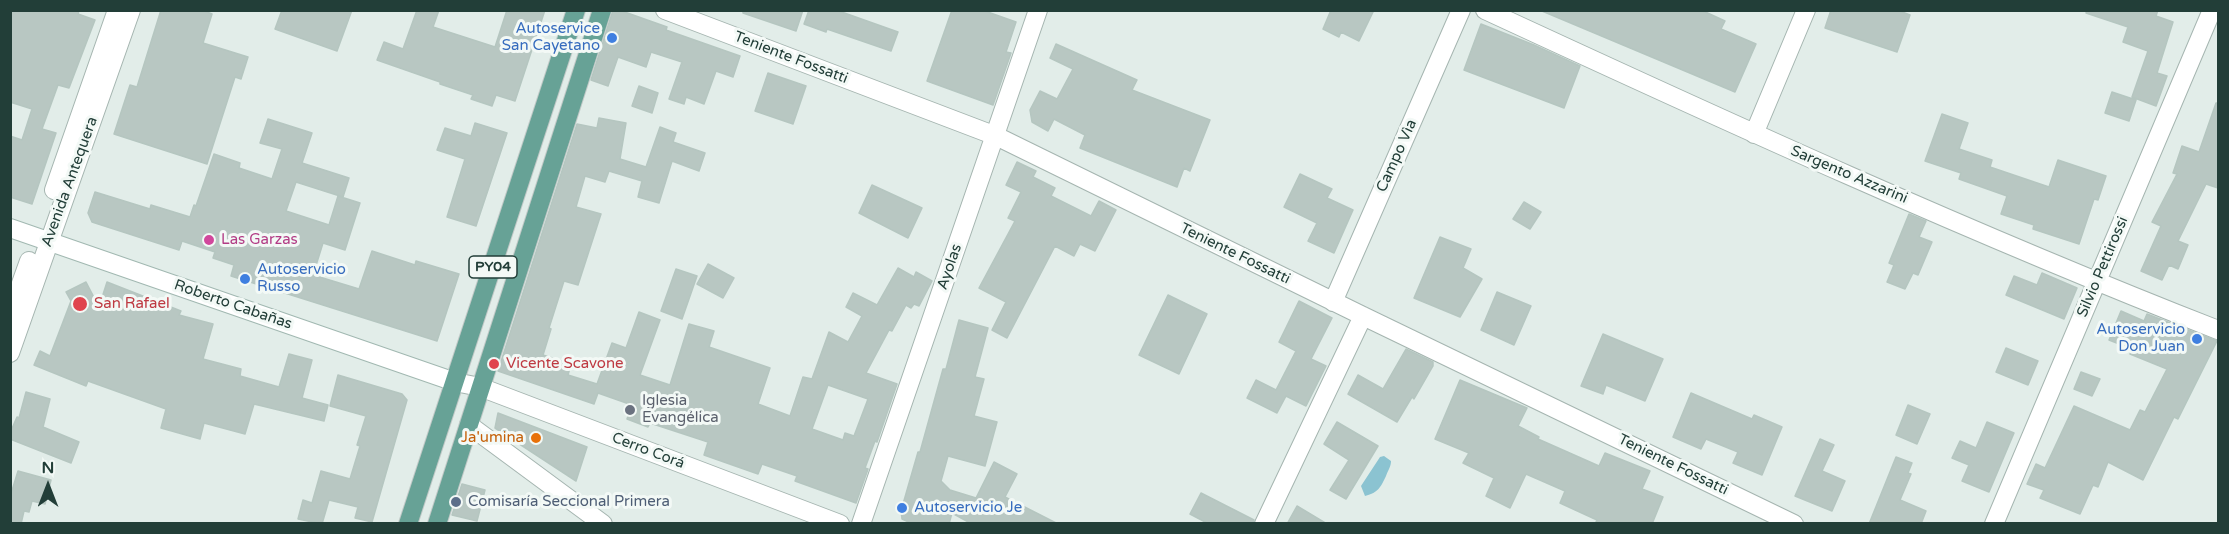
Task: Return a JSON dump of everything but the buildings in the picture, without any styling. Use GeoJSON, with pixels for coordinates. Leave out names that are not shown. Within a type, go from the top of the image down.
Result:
{"type":"FeatureCollection","features":[{"type":"Feature","properties":{"kind":"main road","name":"PY04"},"geometry":{"type":"LineString","coordinates":[[408,524],[576,10]]}},
{"type":"Feature","properties":{"kind":"main road","name":"PY04"},"geometry":{"type":"LineString","coordinates":[[437,524],[602,10]]}},
{"type":"Feature","properties":{"kind":"street","name":"Avenida Antequera"},"geometry":{"type":"LineString","coordinates":[[10,353],[43,239],[117,10]]}},
{"type":"Feature","properties":{"kind":"street","name":"Avenida Antequera"},"geometry":{"type":"LineString","coordinates":[[10,314],[43,239],[131,10]]}},
{"type":"Feature","properties":{"kind":"street","name":"Teniente Fossatti"},"geometry":{"type":"LineString","coordinates":[[665,10],[996,136],[1333,302],[1794,524]]}},
{"type":"Feature","properties":{"kind":"street","name":"Ayolas"},"geometry":{"type":"LineString","coordinates":[[861,524],[1038,10]]}},
{"type":"Feature","properties":{"kind":"street","name":"Campo Vìa"},"geometry":{"type":"LineString","coordinates":[[1333,302],[1461,10]]}},
{"type":"Feature","properties":{"kind":"street","name":"Sargento Azzarini"},"geometry":{"type":"LineString","coordinates":[[1485,10],[1754,134],[2097,282],[2218,330]]}},
{"type":"Feature","properties":{"kind":"street"},"geometry":{"type":"LineString","coordinates":[[1754,134],[1806,10]]}},
{"type":"Feature","properties":{"kind":"street","name":"Silvio Pettirossi"},"geometry":{"type":"LineString","coordinates":[[1994,524],[2209,14]]}},
{"type":"Feature","properties":{"kind":"street","name":"Roberto Cabañas"},"geometry":{"type":"LineString","coordinates":[[10,228],[455,382]]}},
{"type":"Feature","properties":{"kind":"street"},"geometry":{"type":"LineString","coordinates":[[1264,524],[1363,316]]}},
{"type":"Feature","properties":{"kind":"street","name":"Cerro Corá"},"geometry":{"type":"LineString","coordinates":[[455,382],[480,387],[840,524]]}},
{"type":"Feature","properties":{"kind":"street"},"geometry":{"type":"LineString","coordinates":[[469,425],[603,524]]}},
{"type":"Feature","properties":{"kind":"water"},"geometry":{"type":"Polygon","coordinates":[[[1384,456],[1391,461],[1386,476],[1378,489],[1365,496],[1361,486],[1380,457],[1384,456]]]}},
{"type":"Feature","properties":{"kind":"place","name":"Autoservice San Cayetano"},"geometry":{"type":"Point","coordinates":[612,38]}},
{"type":"Feature","properties":{"kind":"place","name":"Las Garzas"},"geometry":{"type":"Point","coordinates":[209,240]}},
{"type":"Feature","properties":{"kind":"place","name":"Autoservicio Russo"},"geometry":{"type":"Point","coordinates":[245,279]}},
{"type":"Feature","properties":{"kind":"place","name":"San Rafael"},"geometry":{"type":"Point","coordinates":[80,304]}},
{"type":"Feature","properties":{"kind":"place","name":"Autoservicio Don Juan"},"geometry":{"type":"Point","coordinates":[2197,339]}},
{"type":"Feature","properties":{"kind":"place","name":"Vicente Scavone"},"geometry":{"type":"Point","coordinates":[494,364]}},
{"type":"Feature","properties":{"kind":"place","name":"Iglesia Evangélica"},"geometry":{"type":"Point","coordinates":[630,410]}},
{"type":"Feature","properties":{"kind":"place","name":"Ja'umina"},"geometry":{"type":"Point","coordinates":[536,438]}},
{"type":"Feature","properties":{"kind":"place","name":"Comisaría Seccional Primera"},"geometry":{"type":"Point","coordinates":[456,502]}},
{"type":"Feature","properties":{"kind":"place","name":"Autoservicio Je"},"geometry":{"type":"Point","coordinates":[902,508]}}]}
